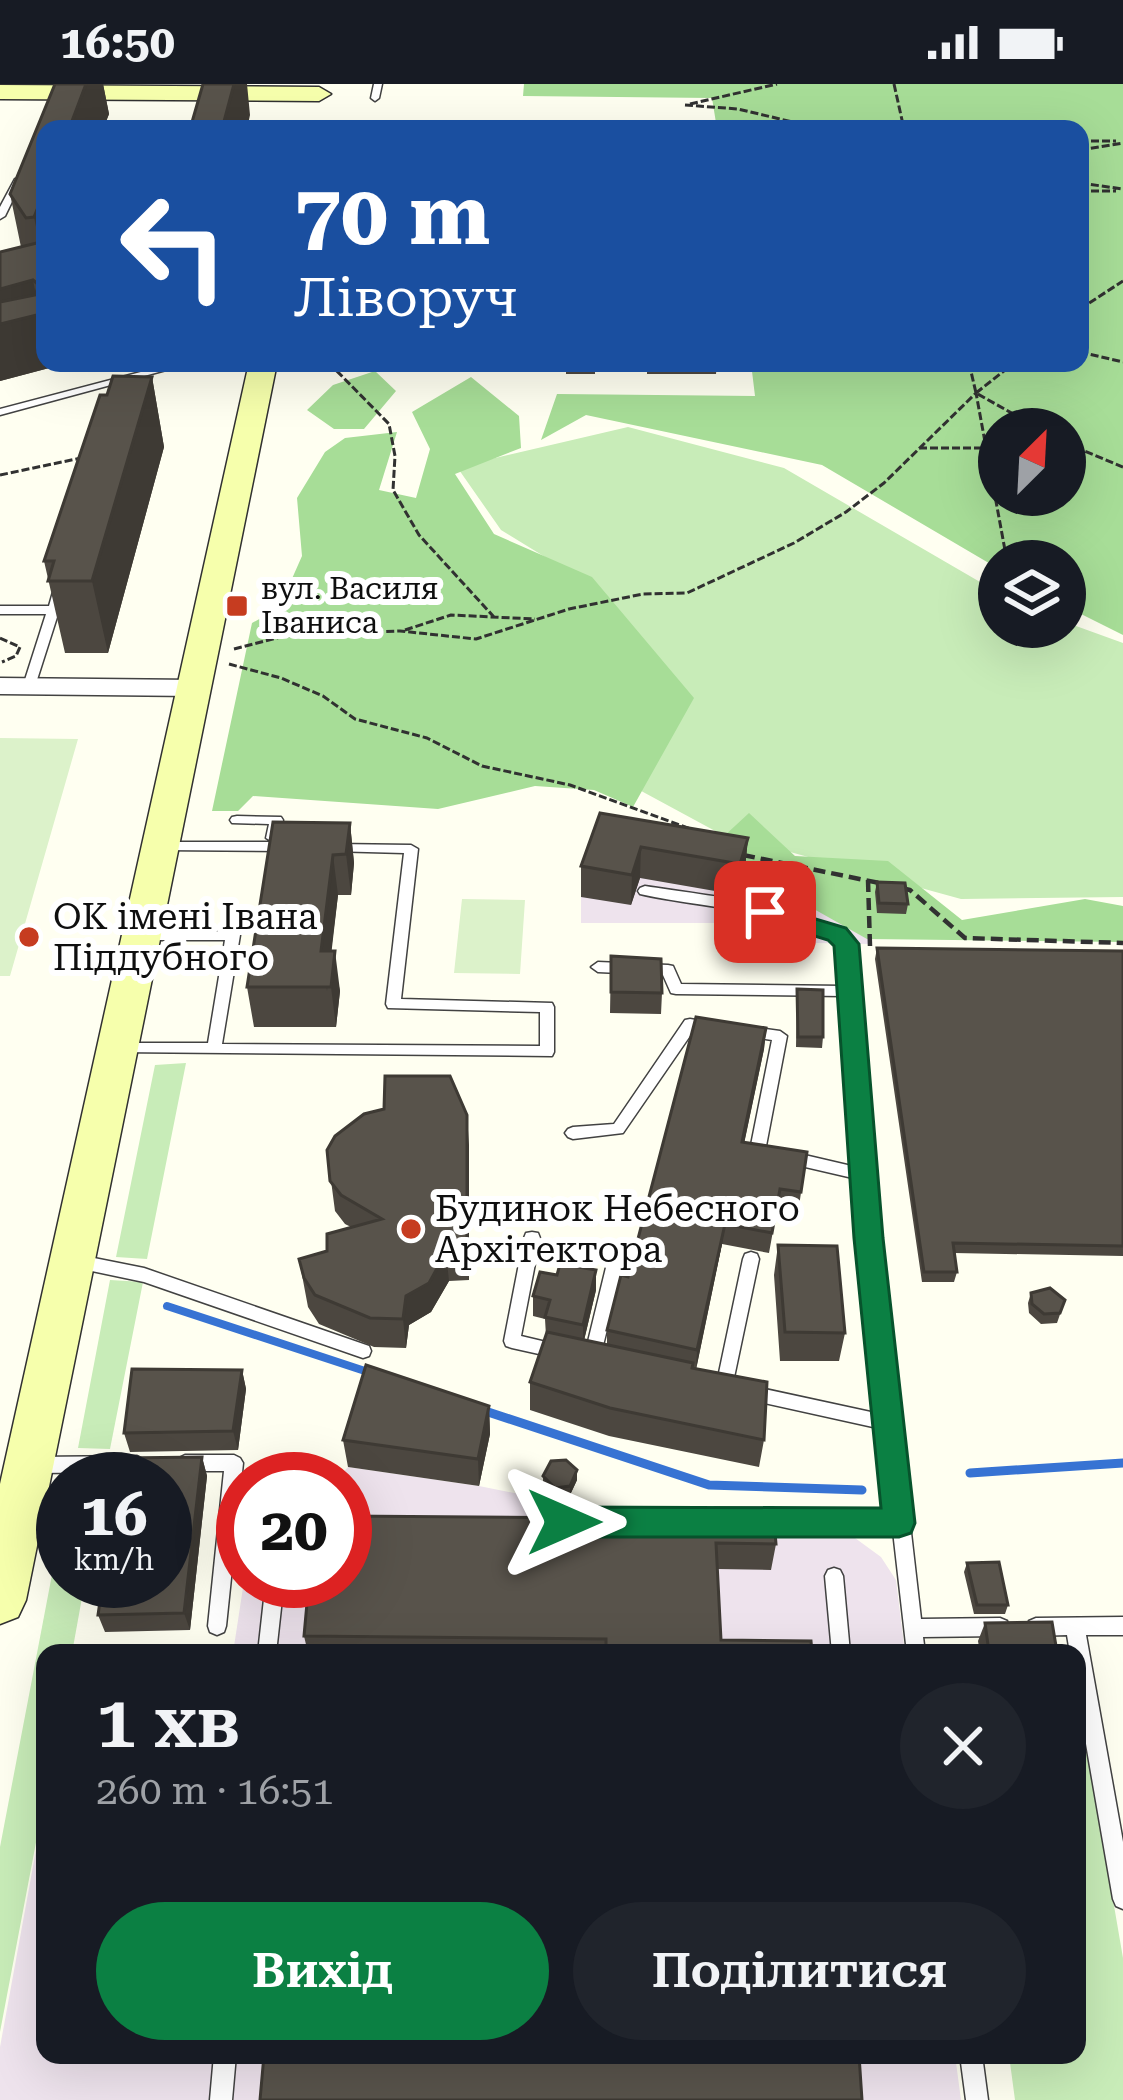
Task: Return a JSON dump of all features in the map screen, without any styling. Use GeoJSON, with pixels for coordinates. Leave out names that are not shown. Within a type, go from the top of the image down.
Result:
{"type":"FeatureCollection","features":[{"type":"Feature","properties":{"kind":"street"},"geometry":{"type":"LineString","coordinates":[[0,92],[61,98],[212,99],[320,89],[315,120]]}},
{"type":"Feature","properties":{"kind":"street"},"geometry":{"type":"LineString","coordinates":[[0,1600],[261,372]]}},
{"type":"Feature","properties":{"kind":"street"},"geometry":{"type":"LineString","coordinates":[[0,686],[195,688]]}},
{"type":"Feature","properties":{"kind":"lane"},"geometry":{"type":"LineString","coordinates":[[375,98],[378,84]]}},
{"type":"Feature","properties":{"kind":"lane"},"geometry":{"type":"LineString","coordinates":[[0,216],[27,164]]}},
{"type":"Feature","properties":{"kind":"lane"},"geometry":{"type":"LineString","coordinates":[[0,412],[143,372]]}},
{"type":"Feature","properties":{"kind":"lane"},"geometry":{"type":"LineString","coordinates":[[29,686],[61,587]]}},
{"type":"Feature","properties":{"kind":"lane"},"geometry":{"type":"LineString","coordinates":[[0,610],[53,610]]}},
{"type":"Feature","properties":{"kind":"lane"},"geometry":{"type":"LineString","coordinates":[[237,820],[276,820],[271,847]]}},
{"type":"Feature","properties":{"kind":"lane"},"geometry":{"type":"LineString","coordinates":[[162,846],[302,848]]}},
{"type":"Feature","properties":{"kind":"lane"},"geometry":{"type":"LineString","coordinates":[[118,1048],[547,1052],[548,1007],[393,1004],[411,849],[324,848]]}},
{"type":"Feature","properties":{"kind":"lane"},"geometry":{"type":"LineString","coordinates":[[645,891],[765,912],[837,934],[847,944],[889,1423],[915,1644]]}},
{"type":"Feature","properties":{"kind":"lane"},"geometry":{"type":"LineString","coordinates":[[142,935],[233,935],[214,1049]]}},
{"type":"Feature","properties":{"kind":"lane"},"geometry":{"type":"LineString","coordinates":[[598,967],[668,970],[676,988],[853,991]]}},
{"type":"Feature","properties":{"kind":"lane"},"geometry":{"type":"LineString","coordinates":[[572,1132],[618,1129],[689,1024],[780,1036],[758,1150],[865,1175]]}},
{"type":"Feature","properties":{"kind":"lane"},"geometry":{"type":"LineString","coordinates":[[532,1238],[512,1341],[614,1363]]}},
{"type":"Feature","properties":{"kind":"lane"},"geometry":{"type":"LineString","coordinates":[[592,1358],[619,1247]]}},
{"type":"Feature","properties":{"kind":"lane"},"geometry":{"type":"LineString","coordinates":[[724,1387],[751,1259]]}},
{"type":"Feature","properties":{"kind":"lane"},"geometry":{"type":"LineString","coordinates":[[73,1261],[144,1275],[363,1351]]}},
{"type":"Feature","properties":{"kind":"lane"},"geometry":{"type":"LineString","coordinates":[[702,1382],[889,1423]]}},
{"type":"Feature","properties":{"kind":"lane"},"geometry":{"type":"LineString","coordinates":[[192,1463],[234,1463],[217,1626]]}},
{"type":"Feature","properties":{"kind":"lane"},"geometry":{"type":"LineString","coordinates":[[29,1465],[36,1465]]}},
{"type":"Feature","properties":{"kind":"lane"},"geometry":{"type":"LineString","coordinates":[[740,1522],[899,1523]]}},
{"type":"Feature","properties":{"kind":"lane"},"geometry":{"type":"LineString","coordinates":[[834,1576],[840,1644]]}},
{"type":"Feature","properties":{"kind":"lane"},"geometry":{"type":"LineString","coordinates":[[268,1644],[271,1608]]}},
{"type":"Feature","properties":{"kind":"lane"},"geometry":{"type":"LineString","coordinates":[[913,1628],[1123,1626]]}},
{"type":"Feature","properties":{"kind":"lane"},"geometry":{"type":"LineString","coordinates":[[1076,1627],[1079,1644]]}},
{"type":"Feature","properties":{"kind":"lane"},"geometry":{"type":"LineString","coordinates":[[1086,1685],[1123,1898]]}},
{"type":"Feature","properties":{"kind":"lane"},"geometry":{"type":"LineString","coordinates":[[220,2100],[224,2064]]}},
{"type":"Feature","properties":{"kind":"lane"},"geometry":{"type":"LineString","coordinates":[[971,2064],[977,2100]]}},
{"type":"Feature","properties":{"kind":"path"},"geometry":{"type":"LineString","coordinates":[[777,84],[685,105],[738,109],[784,120]]}},
{"type":"Feature","properties":{"kind":"path"},"geometry":{"type":"LineString","coordinates":[[894,84],[902,120]]}},
{"type":"Feature","properties":{"kind":"path"},"geometry":{"type":"LineString","coordinates":[[1089,141],[1123,142]]}},
{"type":"Feature","properties":{"kind":"path"},"geometry":{"type":"LineString","coordinates":[[1089,148],[1123,142]]}},
{"type":"Feature","properties":{"kind":"path"},"geometry":{"type":"LineString","coordinates":[[1089,184],[1123,190]]}},
{"type":"Feature","properties":{"kind":"path"},"geometry":{"type":"LineString","coordinates":[[1089,191],[1123,190]]}},
{"type":"Feature","properties":{"kind":"path"},"geometry":{"type":"LineString","coordinates":[[1089,303],[1123,280]]}},
{"type":"Feature","properties":{"kind":"path"},"geometry":{"type":"LineString","coordinates":[[1089,354],[1123,362]]}},
{"type":"Feature","properties":{"kind":"path"},"geometry":{"type":"LineString","coordinates":[[338,372],[388,424],[395,456],[394,490],[419,535],[494,617]]}},
{"type":"Feature","properties":{"kind":"path"},"geometry":{"type":"LineString","coordinates":[[971,372],[979,408]]}},
{"type":"Feature","properties":{"kind":"path"},"geometry":{"type":"LineString","coordinates":[[222,652],[284,637],[400,631],[476,639],[643,594],[687,592],[794,543],[846,512],[1003,372]]}},
{"type":"Feature","properties":{"kind":"path"},"geometry":{"type":"LineString","coordinates":[[976,393],[1003,408]]}},
{"type":"Feature","properties":{"kind":"path"},"geometry":{"type":"LineString","coordinates":[[919,448],[978,448]]}},
{"type":"Feature","properties":{"kind":"path"},"geometry":{"type":"LineString","coordinates":[[1086,452],[1123,467]]}},
{"type":"Feature","properties":{"kind":"path"},"geometry":{"type":"LineString","coordinates":[[0,475],[85,457]]}},
{"type":"Feature","properties":{"kind":"path"},"geometry":{"type":"LineString","coordinates":[[400,631],[451,615],[541,620]]}},
{"type":"Feature","properties":{"kind":"path"},"geometry":{"type":"LineString","coordinates":[[0,638],[14,640],[20,647],[16,656],[0,662]]}},
{"type":"Feature","properties":{"kind":"path"},"geometry":{"type":"LineString","coordinates":[[222,662],[281,678],[323,696],[356,719],[427,738],[482,766],[570,784],[702,834]]}},
{"type":"Feature","properties":{"kind":"path"},"geometry":{"type":"LineString","coordinates":[[737,852],[754,861],[910,890],[964,938],[1123,943]]}},
{"type":"Feature","properties":{"kind":"path"},"geometry":{"type":"LineString","coordinates":[[851,964],[872,945],[868,880]]}},
{"type":"Feature","properties":{"kind":"shaded area"},"geometry":{"type":"Polygon","coordinates":[[[599,844],[744,874],[771,871],[865,884],[870,944],[759,942],[748,923],[581,923],[581,897],[599,844]]]}},
{"type":"Feature","properties":{"kind":"shaded area"},"geometry":{"type":"Polygon","coordinates":[[[372,1470],[479,1486],[711,1532],[855,1538],[881,1557],[896,1580],[904,1644],[234,1644],[240,1608],[372,1608],[372,1470]]]}},
{"type":"Feature","properties":{"kind":"shaded area"},"geometry":{"type":"Polygon","coordinates":[[[36,1850],[36,2064],[956,2064],[961,2100],[0,2100],[0,2047],[36,1850]]]}},
{"type":"Feature","properties":{"kind":"green space"},"geometry":{"type":"Polygon","coordinates":[[[524,84],[1123,84],[1123,635],[1086,616],[1086,540],[978,540],[978,557],[822,465],[586,415],[541,440],[557,394],[755,396],[752,372],[1089,372],[1089,120],[716,120],[712,98],[523,96],[524,84]]]}},
{"type":"Feature","properties":{"kind":"green space"},"geometry":{"type":"Polygon","coordinates":[[[376,372],[396,391],[364,429],[334,429],[307,410],[333,385],[376,372]]]}},
{"type":"Feature","properties":{"kind":"green space"},"geometry":{"type":"Polygon","coordinates":[[[471,377],[519,416],[521,448],[455,474],[494,534],[592,577],[694,698],[633,807],[594,790],[535,786],[438,809],[253,796],[238,811],[212,811],[252,623],[279,608],[302,556],[297,498],[325,452],[345,438],[397,432],[379,490],[416,498],[430,449],[412,412],[471,377]]]}},
{"type":"Feature","properties":{"kind":"green space"},"geometry":{"type":"Polygon","coordinates":[[[628,427],[784,468],[978,581],[978,648],[1086,648],[1086,630],[1123,643],[1123,897],[961,899],[717,832],[632,786],[589,584],[501,530],[457,467],[628,427]]]}},
{"type":"Feature","properties":{"kind":"green space"},"geometry":{"type":"Polygon","coordinates":[[[0,738],[78,739],[10,976],[0,976],[0,738]]]}},
{"type":"Feature","properties":{"kind":"green space"},"geometry":{"type":"Polygon","coordinates":[[[749,813],[795,856],[888,861],[962,920],[1085,899],[1123,906],[1123,942],[867,939],[709,850],[749,813]]]}},
{"type":"Feature","properties":{"kind":"green space"},"geometry":{"type":"Polygon","coordinates":[[[462,899],[525,900],[520,974],[454,973],[462,899]]]}},
{"type":"Feature","properties":{"kind":"green space"},"geometry":{"type":"Polygon","coordinates":[[[186,1063],[147,1259],[116,1257],[155,1065],[186,1063]]]}},
{"type":"Feature","properties":{"kind":"green space"},"geometry":{"type":"Polygon","coordinates":[[[110,1280],[143,1282],[110,1449],[78,1448],[110,1280]]]}},
{"type":"Feature","properties":{"kind":"green space"},"geometry":{"type":"Polygon","coordinates":[[[46,1608],[80,1608],[74,1644],[39,1644],[46,1608]]]}},
{"type":"Feature","properties":{"kind":"green space"},"geometry":{"type":"Polygon","coordinates":[[[36,1658],[36,1842],[0,2032],[0,1847],[36,1658]]]}},
{"type":"Feature","properties":{"kind":"green space"},"geometry":{"type":"Polygon","coordinates":[[[1086,1742],[1123,1958],[1123,2100],[1015,2100],[1010,2064],[1086,2064],[1086,1742]]]}},
{"type":"Feature","properties":{"kind":"building"},"geometry":{"type":"Polygon","coordinates":[[[55,84],[86,84],[72,120],[40,120],[55,84]]]}},
{"type":"Feature","properties":{"kind":"building"},"geometry":{"type":"Polygon","coordinates":[[[203,84],[234,84],[224,120],[193,120],[203,84]]]}},
{"type":"Feature","properties":{"kind":"building"},"geometry":{"type":"Polygon","coordinates":[[[36,130],[34,217],[26,218],[10,194],[36,130]]]}},
{"type":"Feature","properties":{"kind":"building"},"geometry":{"type":"Polygon","coordinates":[[[36,243],[36,282],[0,289],[0,252],[36,243]]]}},
{"type":"Feature","properties":{"kind":"building"},"geometry":{"type":"Polygon","coordinates":[[[35,295],[36,315],[0,324],[0,302],[35,295]]]}},
{"type":"Feature","properties":{"kind":"building"},"geometry":{"type":"Polygon","coordinates":[[[113,376],[152,377],[92,581],[48,581],[54,561],[44,561],[100,395],[107,395],[113,376]]]}},
{"type":"Feature","properties":{"kind":"building"},"geometry":{"type":"Polygon","coordinates":[[[600,813],[748,838],[740,864],[641,847],[632,875],[581,866],[600,813]]]}},
{"type":"Feature","properties":{"kind":"building"},"geometry":{"type":"Polygon","coordinates":[[[273,822],[350,823],[346,854],[333,855],[321,951],[335,951],[331,987],[247,987],[273,822]]]}},
{"type":"Feature","properties":{"kind":"building"},"geometry":{"type":"Polygon","coordinates":[[[877,882],[905,883],[908,904],[879,903],[877,882]]]}},
{"type":"Feature","properties":{"kind":"building"},"geometry":{"type":"Polygon","coordinates":[[[877,948],[1123,951],[1123,1246],[953,1243],[957,1272],[924,1272],[877,948]]]}},
{"type":"Feature","properties":{"kind":"building"},"geometry":{"type":"Polygon","coordinates":[[[611,956],[661,959],[662,993],[611,992],[611,956]]]}},
{"type":"Feature","properties":{"kind":"building"},"geometry":{"type":"Polygon","coordinates":[[[797,989],[823,990],[823,1037],[798,1037],[797,989]]]}},
{"type":"Feature","properties":{"kind":"building"},"geometry":{"type":"Polygon","coordinates":[[[696,1017],[766,1028],[742,1142],[807,1152],[801,1192],[780,1189],[772,1233],[725,1224],[697,1350],[607,1330],[621,1275],[628,1277],[696,1017]]]}},
{"type":"Feature","properties":{"kind":"building","name":"Будинок Небесного Архітектора"},"geometry":{"type":"Polygon","coordinates":[[[385,1076],[450,1076],[467,1115],[467,1251],[446,1252],[429,1283],[406,1296],[403,1319],[370,1318],[315,1295],[299,1259],[327,1251],[327,1234],[382,1219],[341,1195],[330,1181],[327,1150],[335,1136],[364,1114],[384,1109],[385,1076]]]}},
{"type":"Feature","properties":{"kind":"building"},"geometry":{"type":"Polygon","coordinates":[[[778,1245],[837,1246],[845,1333],[785,1332],[778,1245]]]}},
{"type":"Feature","properties":{"kind":"building"},"geometry":{"type":"Polygon","coordinates":[[[560,1264],[596,1270],[583,1325],[545,1317],[550,1300],[533,1296],[540,1272],[557,1275],[560,1264]]]}},
{"type":"Feature","properties":{"kind":"building"},"geometry":{"type":"Polygon","coordinates":[[[1050,1288],[1065,1300],[1060,1313],[1044,1314],[1032,1304],[1031,1293],[1050,1288]]]}},
{"type":"Feature","properties":{"kind":"building"},"geometry":{"type":"Polygon","coordinates":[[[547,1332],[767,1382],[764,1440],[610,1408],[530,1382],[547,1332]]]}},
{"type":"Feature","properties":{"kind":"building"},"geometry":{"type":"Polygon","coordinates":[[[366,1365],[489,1406],[478,1459],[343,1440],[366,1365]]]}},
{"type":"Feature","properties":{"kind":"building"},"geometry":{"type":"Polygon","coordinates":[[[132,1369],[242,1370],[233,1431],[124,1433],[132,1369]]]}},
{"type":"Feature","properties":{"kind":"building"},"geometry":{"type":"Polygon","coordinates":[[[192,1457],[202,1457],[192,1544],[192,1457]]]}},
{"type":"Feature","properties":{"kind":"building"},"geometry":{"type":"Polygon","coordinates":[[[566,1460],[577,1470],[570,1486],[555,1488],[543,1476],[551,1461],[566,1460]]]}},
{"type":"Feature","properties":{"kind":"building"},"geometry":{"type":"Polygon","coordinates":[[[715,1508],[773,1508],[776,1544],[716,1543],[721,1640],[811,1644],[304,1636],[307,1608],[372,1608],[372,1516],[715,1519],[715,1508]]]}},
{"type":"Feature","properties":{"kind":"building"},"geometry":{"type":"Polygon","coordinates":[[[999,1562],[1008,1605],[977,1605],[967,1563],[999,1562]]]}},
{"type":"Feature","properties":{"kind":"building"},"geometry":{"type":"Polygon","coordinates":[[[99,1608],[185,1608],[184,1613],[98,1615],[99,1608]]]}},
{"type":"Feature","properties":{"kind":"building"},"geometry":{"type":"Polygon","coordinates":[[[1052,1622],[1056,1644],[988,1644],[985,1623],[1052,1622]]]}},
{"type":"Feature","properties":{"kind":"building"},"geometry":{"type":"Polygon","coordinates":[[[263,2064],[860,2064],[862,2100],[260,2100],[263,2064]]]}},
{"type":"Feature","properties":{"kind":"waterway"},"geometry":{"type":"LineString","coordinates":[[167,1306],[368,1372]]}},
{"type":"Feature","properties":{"kind":"waterway"},"geometry":{"type":"LineString","coordinates":[[479,1409],[709,1485],[862,1490]]}},
{"type":"Feature","properties":{"kind":"waterway"},"geometry":{"type":"LineString","coordinates":[[970,1473],[1123,1463]]}},
{"type":"Feature","properties":{"kind":"place","name":"вул. Василя Іваниса"},"geometry":{"type":"Point","coordinates":[237,606]}},
{"type":"Feature","properties":{"kind":"place","name":"ОК імені Івана Піддубного"},"geometry":{"type":"Point","coordinates":[29,937]}},
{"type":"Feature","properties":{"kind":"place","name":"Будинок Небесного Архітектора"},"geometry":{"type":"Point","coordinates":[411,1229]}},
{"type":"Feature","properties":{"kind":"route"},"geometry":{"type":"LineString","coordinates":[[564,1522],[899,1523],[869,1238],[847,944],[837,934],[765,912]]}}]}
